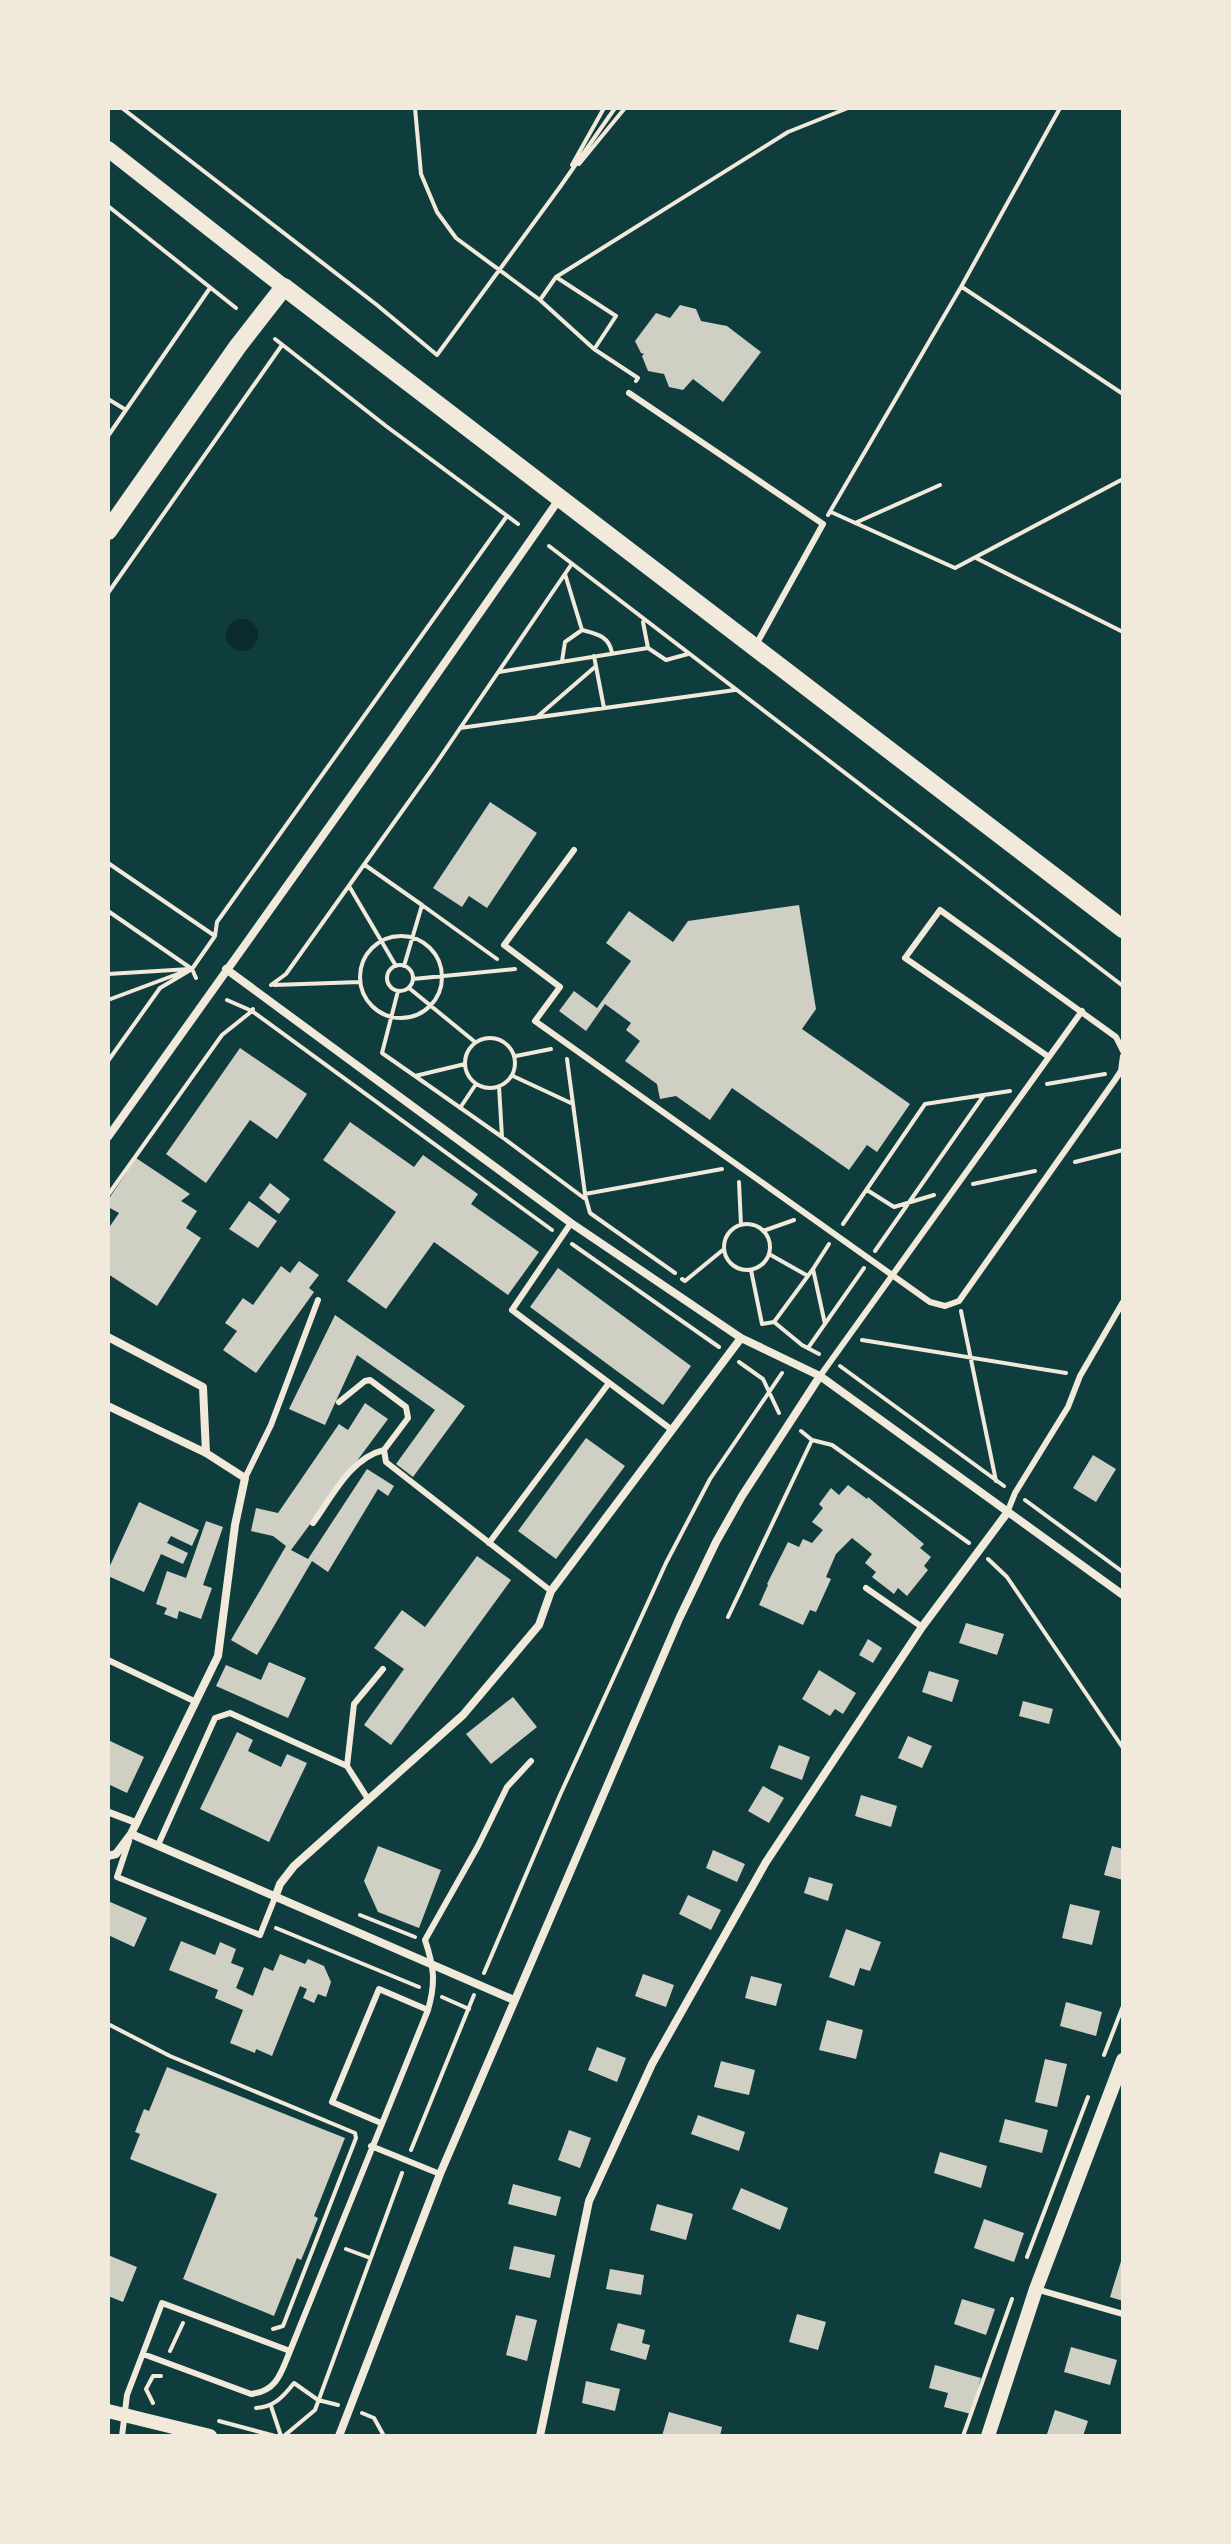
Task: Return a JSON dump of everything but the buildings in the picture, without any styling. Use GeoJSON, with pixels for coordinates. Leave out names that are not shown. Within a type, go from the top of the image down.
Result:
{"type":"FeatureCollection","features":[{"type":"Feature","properties":{"kind":"main road"},"geometry":{"type":"LineString","coordinates":[[108,149],[1123,929]]}},
{"type":"Feature","properties":{"kind":"main road"},"geometry":{"type":"LineString","coordinates":[[108,531],[221,370],[284,287]]}},
{"type":"Feature","properties":{"kind":"street"},"geometry":{"type":"LineString","coordinates":[[108,1137],[560,497]]}},
{"type":"Feature","properties":{"kind":"street"},"geometry":{"type":"LineString","coordinates":[[226,969],[571,1223],[741,1338],[820,1376],[1123,1595]]}},
{"type":"Feature","properties":{"kind":"street"},"geometry":{"type":"LineString","coordinates":[[108,1337],[203,1387],[206,1453]]}},
{"type":"Feature","properties":{"kind":"street"},"geometry":{"type":"LineString","coordinates":[[276,1895],[280,1884],[294,1866],[463,1715],[539,1625],[551,1591],[741,1338]]}},
{"type":"Feature","properties":{"kind":"street"},"geometry":{"type":"LineString","coordinates":[[339,2436],[440,2174],[679,1619],[742,1496],[820,1376]]}},
{"type":"Feature","properties":{"kind":"street"},"geometry":{"type":"LineString","coordinates":[[108,1406],[206,1453],[245,1478],[235,1525],[218,1656],[131,1834],[116,1854],[108,1856]]}},
{"type":"Feature","properties":{"kind":"street"},"geometry":{"type":"LineString","coordinates":[[540,2436],[589,2201],[652,2064],[766,1862],[922,1627],[1007,1513]]}},
{"type":"Feature","properties":{"kind":"street"},"geometry":{"type":"LineString","coordinates":[[108,1812],[137,1823]]}},
{"type":"Feature","properties":{"kind":"street"},"geometry":{"type":"LineString","coordinates":[[131,1834],[514,2000]]}},
{"type":"Feature","properties":{"kind":"street"},"geometry":{"type":"LineString","coordinates":[[988,2436],[1036,2289],[1123,2060]]}},
{"type":"Feature","properties":{"kind":"street"},"geometry":{"type":"LineString","coordinates":[[108,2411],[209,2436]]}},
{"type":"Feature","properties":{"kind":"lane"},"geometry":{"type":"LineString","coordinates":[[629,393],[823,524],[755,646]]}},
{"type":"Feature","properties":{"kind":"lane"},"geometry":{"type":"LineString","coordinates":[[574,850],[504,945],[560,987],[535,1021],[930,1302],[945,1306],[959,1301],[1121,1071],[1123,1054],[1116,1037],[940,910],[905,958],[1049,1057]]}},
{"type":"Feature","properties":{"kind":"lane"},"geometry":{"type":"LineString","coordinates":[[820,1376],[1082,1011]]}},
{"type":"Feature","properties":{"kind":"lane"},"geometry":{"type":"LineString","coordinates":[[571,1223],[512,1310],[672,1430]]}},
{"type":"Feature","properties":{"kind":"lane"},"geometry":{"type":"LineString","coordinates":[[245,1478],[271,1425],[318,1300]]}},
{"type":"Feature","properties":{"kind":"lane"},"geometry":{"type":"LineString","coordinates":[[1007,1513],[1015,1493],[1068,1407],[1080,1376],[1123,1302]]}},
{"type":"Feature","properties":{"kind":"lane"},"geometry":{"type":"LineString","coordinates":[[313,1523],[357,1463],[369,1453],[384,1450],[408,1418],[406,1407],[370,1380],[339,1402]]}},
{"type":"Feature","properties":{"kind":"lane"},"geometry":{"type":"LineString","coordinates":[[489,1543],[609,1383]]}},
{"type":"Feature","properties":{"kind":"lane"},"geometry":{"type":"LineString","coordinates":[[384,1450],[386,1462],[551,1591]]}},
{"type":"Feature","properties":{"kind":"lane"},"geometry":{"type":"LineString","coordinates":[[866,1588],[922,1627]]}},
{"type":"Feature","properties":{"kind":"lane"},"geometry":{"type":"LineString","coordinates":[[108,1660],[194,1701]]}},
{"type":"Feature","properties":{"kind":"lane"},"geometry":{"type":"LineString","coordinates":[[347,1766],[354,1704],[383,1669]]}},
{"type":"Feature","properties":{"kind":"lane"},"geometry":{"type":"LineString","coordinates":[[158,1845],[215,1718],[230,1713],[347,1766],[368,1799]]}},
{"type":"Feature","properties":{"kind":"lane"},"geometry":{"type":"LineString","coordinates":[[143,2354],[251,2394],[272,2387],[290,2351],[428,2010],[433,1993],[434,1966],[425,1940],[507,1787],[531,1761]]}},
{"type":"Feature","properties":{"kind":"lane"},"geometry":{"type":"LineString","coordinates":[[131,1834],[117,1877],[260,1935],[276,1895]]}},
{"type":"Feature","properties":{"kind":"lane"},"geometry":{"type":"LineString","coordinates":[[381,2123],[332,2102],[379,1989],[428,2010]]}},
{"type":"Feature","properties":{"kind":"lane"},"geometry":{"type":"LineString","coordinates":[[371,2146],[440,2174]]}},
{"type":"Feature","properties":{"kind":"lane"},"geometry":{"type":"LineString","coordinates":[[1036,2289],[1123,2314]]}},
{"type":"Feature","properties":{"kind":"lane"},"geometry":{"type":"LineString","coordinates":[[122,2436],[127,2395],[162,2303],[290,2351]]}},
{"type":"Feature","properties":{"kind":"path"},"geometry":{"type":"LineString","coordinates":[[122,108],[437,355],[615,108]]}},
{"type":"Feature","properties":{"kind":"path"},"geometry":{"type":"LineString","coordinates":[[415,108],[421,174],[437,212],[456,238],[540,300],[594,349],[638,378],[629,393]]}},
{"type":"Feature","properties":{"kind":"path"},"geometry":{"type":"LineString","coordinates":[[560,187],[604,108]]}},
{"type":"Feature","properties":{"kind":"path"},"geometry":{"type":"LineString","coordinates":[[560,187],[625,108]]}},
{"type":"Feature","properties":{"kind":"path"},"geometry":{"type":"LineString","coordinates":[[540,300],[556,277],[788,132],[848,108]]}},
{"type":"Feature","properties":{"kind":"path"},"geometry":{"type":"LineString","coordinates":[[823,524],[961,287],[1060,108]]}},
{"type":"Feature","properties":{"kind":"path"},"geometry":{"type":"LineString","coordinates":[[108,206],[236,308]]}},
{"type":"Feature","properties":{"kind":"path"},"geometry":{"type":"LineString","coordinates":[[556,277],[616,316],[594,349]]}},
{"type":"Feature","properties":{"kind":"path"},"geometry":{"type":"LineString","coordinates":[[961,287],[1123,394]]}},
{"type":"Feature","properties":{"kind":"path"},"geometry":{"type":"LineString","coordinates":[[108,436],[210,288]]}},
{"type":"Feature","properties":{"kind":"path"},"geometry":{"type":"LineString","coordinates":[[275,339],[518,524]]}},
{"type":"Feature","properties":{"kind":"path"},"geometry":{"type":"LineString","coordinates":[[108,593],[282,345]]}},
{"type":"Feature","properties":{"kind":"path"},"geometry":{"type":"LineString","coordinates":[[108,399],[126,410]]}},
{"type":"Feature","properties":{"kind":"path"},"geometry":{"type":"LineString","coordinates":[[830,512],[955,568],[1123,479]]}},
{"type":"Feature","properties":{"kind":"path"},"geometry":{"type":"LineString","coordinates":[[855,523],[940,485]]}},
{"type":"Feature","properties":{"kind":"path"},"geometry":{"type":"LineString","coordinates":[[108,1061],[160,988],[192,969],[215,936],[217,922],[507,516]]}},
{"type":"Feature","properties":{"kind":"path"},"geometry":{"type":"LineString","coordinates":[[549,546],[1123,986]]}},
{"type":"Feature","properties":{"kind":"path"},"geometry":{"type":"LineString","coordinates":[[976,558],[1123,632]]}},
{"type":"Feature","properties":{"kind":"path"},"geometry":{"type":"LineString","coordinates":[[360,982],[269,987],[286,974],[349,886],[571,565]]}},
{"type":"Feature","properties":{"kind":"path"},"geometry":{"type":"LineString","coordinates":[[565,574],[582,630]]}},
{"type":"Feature","properties":{"kind":"path"},"geometry":{"type":"LineString","coordinates":[[643,619],[648,648]]}},
{"type":"Feature","properties":{"kind":"path"},"geometry":{"type":"LineString","coordinates":[[582,630],[608,640],[612,653]]}},
{"type":"Feature","properties":{"kind":"path"},"geometry":{"type":"LineString","coordinates":[[562,661],[565,642],[582,630]]}},
{"type":"Feature","properties":{"kind":"path"},"geometry":{"type":"LineString","coordinates":[[499,672],[648,648],[666,660],[688,654]]}},
{"type":"Feature","properties":{"kind":"path"},"geometry":{"type":"LineString","coordinates":[[594,656],[604,708]]}},
{"type":"Feature","properties":{"kind":"path"},"geometry":{"type":"LineString","coordinates":[[535,718],[596,666]]}},
{"type":"Feature","properties":{"kind":"path"},"geometry":{"type":"LineString","coordinates":[[460,728],[735,690]]}},
{"type":"Feature","properties":{"kind":"path"},"geometry":{"type":"LineString","coordinates":[[108,863],[215,936]]}},
{"type":"Feature","properties":{"kind":"path"},"geometry":{"type":"LineString","coordinates":[[364,864],[512,970]]}},
{"type":"Feature","properties":{"kind":"path"},"geometry":{"type":"LineString","coordinates":[[349,886],[396,966]]}},
{"type":"Feature","properties":{"kind":"path"},"geometry":{"type":"LineString","coordinates":[[404,966],[422,905]]}},
{"type":"Feature","properties":{"kind":"path"},"geometry":{"type":"LineString","coordinates":[[108,911],[192,969],[196,978]]}},
{"type":"Feature","properties":{"kind":"path"},"geometry":{"type":"LineString","coordinates":[[391,937],[412,938],[429,947],[438,958],[442,978],[437,998],[416,1016],[391,1018],[376,1011],[367,1002],[360,982],[361,963],[368,951],[382,941],[391,937]]}},
{"type":"Feature","properties":{"kind":"path"},"geometry":{"type":"LineString","coordinates":[[396,966],[404,966],[411,971],[413,979],[409,988],[398,991],[391,988],[387,980],[389,971],[396,966]]}},
{"type":"Feature","properties":{"kind":"path"},"geometry":{"type":"LineString","coordinates":[[413,979],[534,967]]}},
{"type":"Feature","properties":{"kind":"path"},"geometry":{"type":"LineString","coordinates":[[108,974],[192,969]]}},
{"type":"Feature","properties":{"kind":"path"},"geometry":{"type":"LineString","coordinates":[[108,1000],[192,969]]}},
{"type":"Feature","properties":{"kind":"path"},"geometry":{"type":"LineString","coordinates":[[409,988],[475,1042]]}},
{"type":"Feature","properties":{"kind":"path"},"geometry":{"type":"LineString","coordinates":[[398,991],[382,1053],[586,1197],[738,1166],[741,1225]]}},
{"type":"Feature","properties":{"kind":"path"},"geometry":{"type":"LineString","coordinates":[[227,1000],[252,1011],[729,1354],[763,1379],[779,1415],[812,1440],[832,1445],[977,1550],[1007,1577],[1123,1748]]}},
{"type":"Feature","properties":{"kind":"path"},"geometry":{"type":"LineString","coordinates":[[108,1195],[222,1035],[252,1011]]}},
{"type":"Feature","properties":{"kind":"path"},"geometry":{"type":"LineString","coordinates":[[483,1038],[500,1039],[513,1050],[516,1068],[512,1076],[491,1088],[476,1084],[465,1064],[469,1048],[475,1042],[483,1038]]}},
{"type":"Feature","properties":{"kind":"path"},"geometry":{"type":"LineString","coordinates":[[515,1057],[564,1044],[590,1213],[685,1281],[724,1249],[728,1234],[741,1225],[755,1226],[763,1231],[770,1242],[764,1263],[751,1270],[736,1268],[730,1263],[724,1249]]}},
{"type":"Feature","properties":{"kind":"path"},"geometry":{"type":"LineString","coordinates":[[415,1076],[465,1064]]}},
{"type":"Feature","properties":{"kind":"path"},"geometry":{"type":"LineString","coordinates":[[751,1270],[762,1324],[774,1322],[925,1104],[1121,1071]]}},
{"type":"Feature","properties":{"kind":"path"},"geometry":{"type":"LineString","coordinates":[[512,1076],[573,1104]]}},
{"type":"Feature","properties":{"kind":"path"},"geometry":{"type":"LineString","coordinates":[[460,1108],[476,1084]]}},
{"type":"Feature","properties":{"kind":"path"},"geometry":{"type":"LineString","coordinates":[[499,1086],[502,1137]]}},
{"type":"Feature","properties":{"kind":"path"},"geometry":{"type":"LineString","coordinates":[[808,1348],[984,1095]]}},
{"type":"Feature","properties":{"kind":"path"},"geometry":{"type":"LineString","coordinates":[[867,1190],[894,1207],[955,1188],[1123,1150]]}},
{"type":"Feature","properties":{"kind":"path"},"geometry":{"type":"LineString","coordinates":[[763,1231],[808,1216]]}},
{"type":"Feature","properties":{"kind":"path"},"geometry":{"type":"LineString","coordinates":[[769,1254],[808,1276]]}},
{"type":"Feature","properties":{"kind":"path"},"geometry":{"type":"LineString","coordinates":[[813,1269],[825,1324]]}},
{"type":"Feature","properties":{"kind":"path"},"geometry":{"type":"LineString","coordinates":[[959,1301],[996,1481]]}},
{"type":"Feature","properties":{"kind":"path"},"geometry":{"type":"LineString","coordinates":[[774,1322],[802,1345],[832,1360],[1123,1572]]}},
{"type":"Feature","properties":{"kind":"path"},"geometry":{"type":"LineString","coordinates":[[848,1338],[1080,1376]]}},
{"type":"Feature","properties":{"kind":"path"},"geometry":{"type":"LineString","coordinates":[[271,2406],[283,2436],[315,2410],[407,2160],[479,1985],[560,1795],[666,1563],[710,1479],[802,1345]]}},
{"type":"Feature","properties":{"kind":"path"},"geometry":{"type":"LineString","coordinates":[[728,1617],[812,1440]]}},
{"type":"Feature","properties":{"kind":"path"},"geometry":{"type":"LineString","coordinates":[[108,2024],[170,2056],[355,2133],[356,2138],[283,2326],[273,2329]]}},
{"type":"Feature","properties":{"kind":"path"},"geometry":{"type":"LineString","coordinates":[[307,2246],[313,2248]]}},
{"type":"Feature","properties":{"kind":"path"},"geometry":{"type":"LineString","coordinates":[[165,2362],[180,2326],[190,2314]]}},
{"type":"Feature","properties":{"kind":"path"},"geometry":{"type":"LineString","coordinates":[[152,2403],[146,2389],[153,2376],[160,2375],[175,2381]]}},
{"type":"Feature","properties":{"kind":"path"},"geometry":{"type":"LineString","coordinates":[[247,2407],[259,2409],[271,2406],[294,2383],[318,2400]]}},
{"type":"Feature","properties":{"kind":"path"},"geometry":{"type":"LineString","coordinates":[[214,2419],[275,2436]]}},
{"type":"Feature","properties":{"kind":"water"},"geometry":{"type":"Polygon","coordinates":[[[242,619],[253,624],[258,635],[253,646],[242,651],[231,646],[226,635],[231,624],[242,619]]]}}]}
